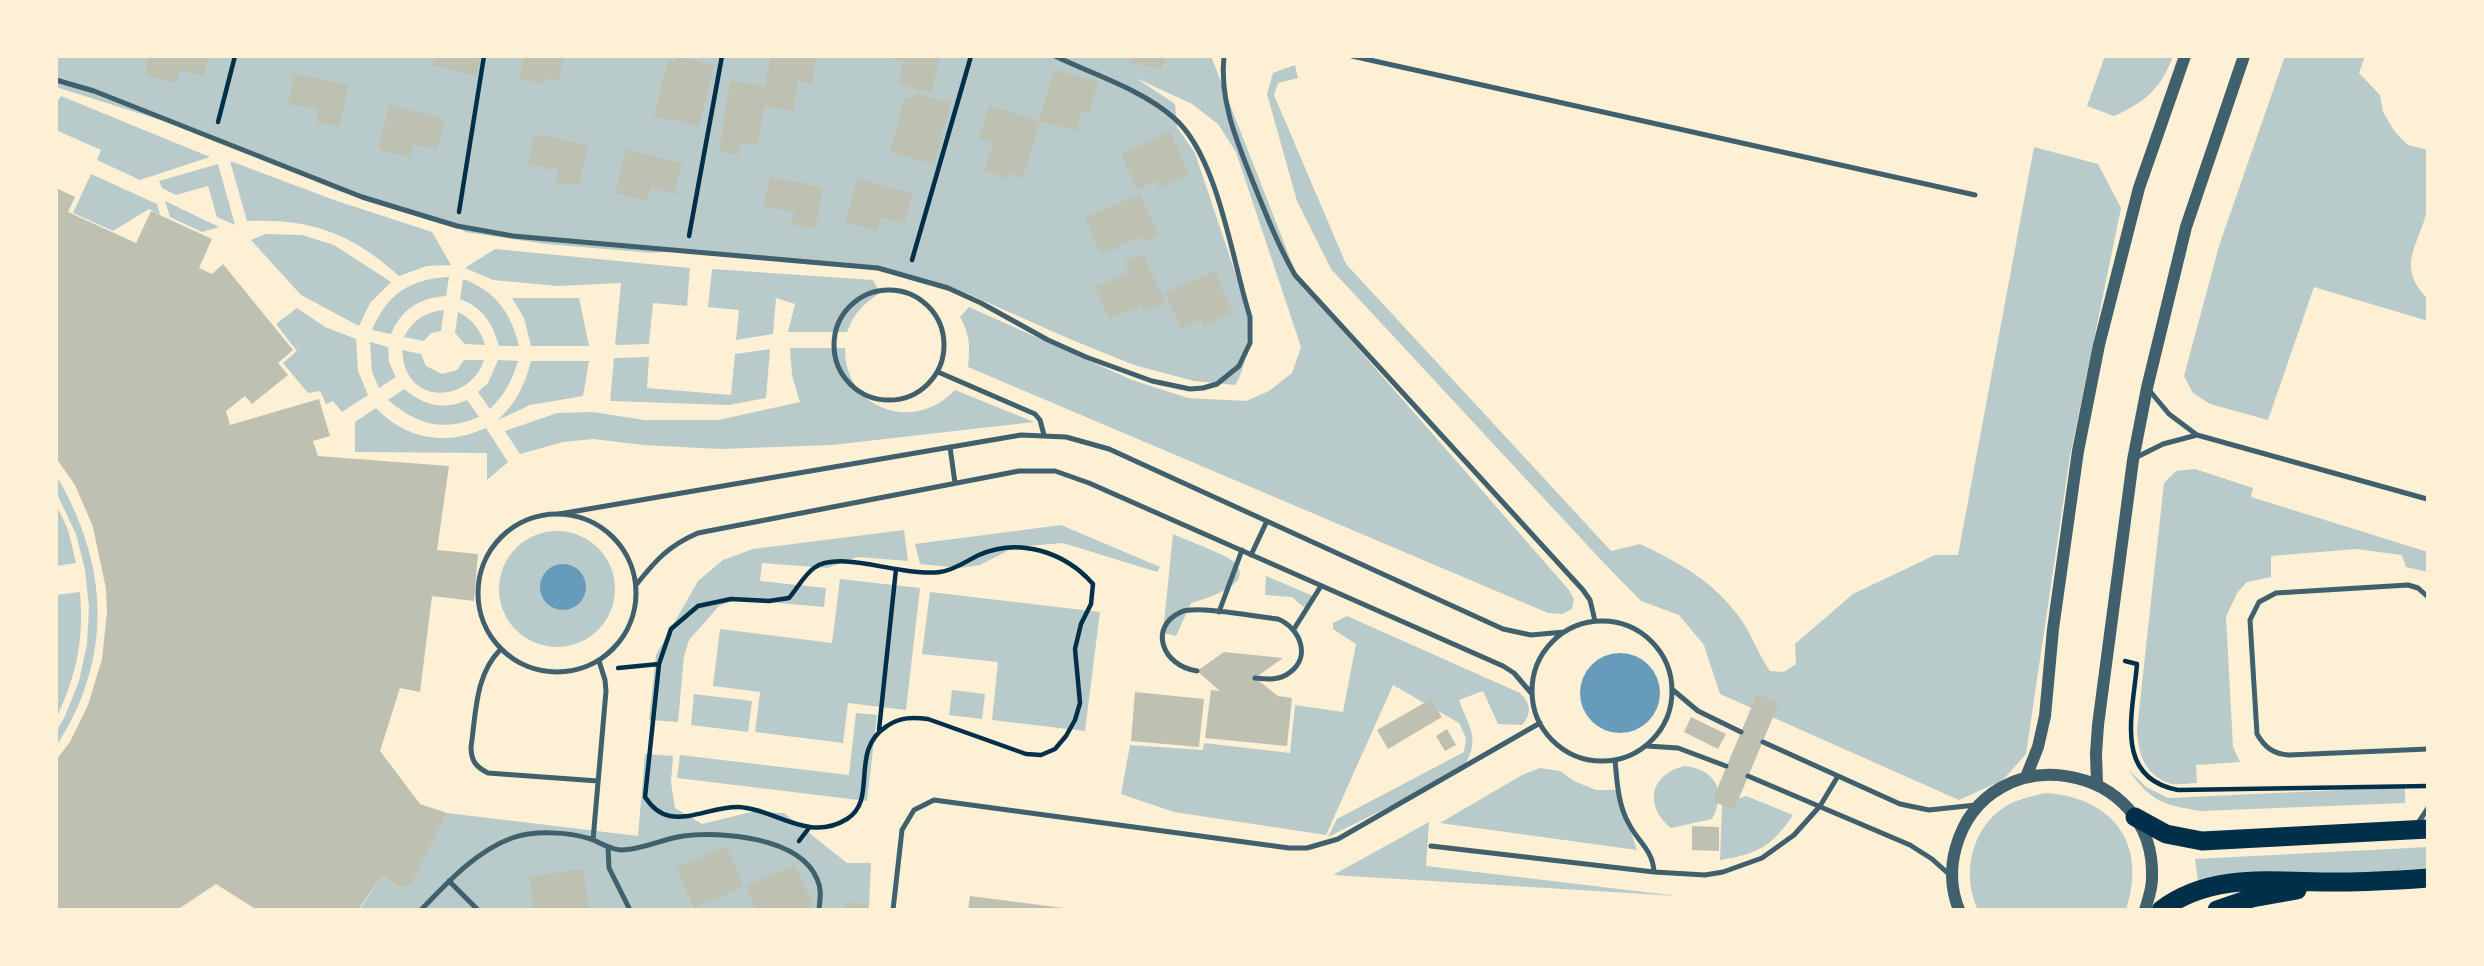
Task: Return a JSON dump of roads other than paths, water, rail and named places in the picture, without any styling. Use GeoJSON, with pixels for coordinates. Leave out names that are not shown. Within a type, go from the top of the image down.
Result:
{"type":"FeatureCollection","features":[{"type":"Feature","properties":{"kind":"highway"},"geometry":{"type":"LineString","coordinates":[[2135,817],[2166,834],[2203,841],[2421,829]]}},
{"type":"Feature","properties":{"kind":"highway"},"geometry":{"type":"LineString","coordinates":[[2161,910],[2171,902],[2197,890],[2226,883],[2343,883],[2428,878]]}},
{"type":"Feature","properties":{"kind":"highway"},"geometry":{"type":"LineString","coordinates":[[2217,910],[2252,898],[2343,883]]}},
{"type":"Feature","properties":{"kind":"street"},"geometry":{"type":"LineString","coordinates":[[2026,777],[2038,747],[2045,716],[2053,629],[2078,451],[2099,345],[2139,188],[2185,56]]}},
{"type":"Feature","properties":{"kind":"street"},"geometry":{"type":"LineString","coordinates":[[2097,784],[2096,739],[2106,658],[2133,460],[2147,388],[2186,227],[2244,56]]}},
{"type":"Feature","properties":{"kind":"street"},"geometry":{"type":"LineString","coordinates":[[1958,909],[1951,876],[1953,856],[1958,837],[1967,820],[1979,805],[2001,788],[2026,777],[2062,774],[2097,784],[2118,798],[2135,817],[2149,846],[2152,880],[2146,910]]}},
{"type":"Feature","properties":{"kind":"lane"},"geometry":{"type":"LineString","coordinates":[[56,80],[94,91],[362,197],[457,226],[513,236],[878,268],[948,288],[1086,357],[1152,382],[1182,388],[1203,388],[1217,384],[1239,366],[1250,343],[1250,317],[1213,186],[1198,146],[1186,130],[1160,107],[1055,56]]}},
{"type":"Feature","properties":{"kind":"lane"},"geometry":{"type":"LineString","coordinates":[[1224,56],[1225,96],[1236,139],[1275,239],[1295,275],[1583,590],[1590,600],[1595,621]]}},
{"type":"Feature","properties":{"kind":"lane"},"geometry":{"type":"LineString","coordinates":[[1352,56],[1975,195]]}},
{"type":"Feature","properties":{"kind":"lane"},"geometry":{"type":"LineString","coordinates":[[904,291],[908,275]]}},
{"type":"Feature","properties":{"kind":"lane"},"geometry":{"type":"LineString","coordinates":[[886,289],[904,291],[919,298],[932,309],[941,323],[945,339],[944,356],[938,372],[927,386],[912,395],[895,400],[877,399],[860,393],[847,381],[838,366],[834,349],[835,331],[842,315],[853,302],[886,289]]}},
{"type":"Feature","properties":{"kind":"lane"},"geometry":{"type":"LineString","coordinates":[[938,372],[1035,414],[1040,420],[1044,435]]}},
{"type":"Feature","properties":{"kind":"lane"},"geometry":{"type":"LineString","coordinates":[[2147,388],[2169,414],[2197,435],[2427,499]]}},
{"type":"Feature","properties":{"kind":"lane"},"geometry":{"type":"LineString","coordinates":[[559,514],[582,517],[602,527],[619,543],[631,563],[636,585],[636,603],[632,621],[613,650],[599,661],[583,669],[548,672],[522,665],[500,650],[483,624],[478,608],[477,593],[483,562],[501,536],[513,526],[542,515],[950,447],[1044,435],[1066,437],[1109,449],[1503,629],[1531,635],[1564,632]]}},
{"type":"Feature","properties":{"kind":"lane"},"geometry":{"type":"LineString","coordinates":[[2133,460],[2164,444],[2197,435]]}},
{"type":"Feature","properties":{"kind":"lane"},"geometry":{"type":"LineString","coordinates":[[950,447],[955,484]]}},
{"type":"Feature","properties":{"kind":"lane"},"geometry":{"type":"LineString","coordinates":[[636,585],[659,556],[698,533],[1019,471],[1055,471],[1072,475],[1503,666],[1514,673],[1532,694]]}},
{"type":"Feature","properties":{"kind":"lane"},"geometry":{"type":"LineString","coordinates":[[1251,555],[1267,521]]}},
{"type":"Feature","properties":{"kind":"lane"},"geometry":{"type":"LineString","coordinates":[[1219,612],[1242,550]]}},
{"type":"Feature","properties":{"kind":"lane"},"geometry":{"type":"LineString","coordinates":[[2428,597],[2418,588],[2408,585],[2276,593],[2259,602],[2250,620],[2257,734],[2267,748],[2281,755],[2428,749]]}},
{"type":"Feature","properties":{"kind":"lane"},"geometry":{"type":"LineString","coordinates":[[1294,629],[1321,586]]}},
{"type":"Feature","properties":{"kind":"lane"},"geometry":{"type":"LineString","coordinates":[[1197,671],[1182,668],[1167,655],[1163,646],[1166,626],[1172,618],[1191,610],[1278,619],[1294,629],[1300,638],[1301,647],[1296,666],[1280,678],[1255,678]]}},
{"type":"Feature","properties":{"kind":"lane"},"geometry":{"type":"LineString","coordinates":[[1595,621],[1615,621],[1633,627],[1649,638],[1662,652],[1670,670],[1673,690],[1669,715],[1656,737],[1637,752],[1615,760],[1597,761],[1578,757],[1562,748],[1548,736],[1539,723],[1532,694],[1536,665],[1551,642],[1579,624],[1595,621]]}},
{"type":"Feature","properties":{"kind":"lane"},"geometry":{"type":"LineString","coordinates":[[500,650],[492,658],[482,678],[471,747],[471,758],[478,768],[488,773],[598,781]]}},
{"type":"Feature","properties":{"kind":"lane"},"geometry":{"type":"LineString","coordinates":[[593,840],[606,691],[599,661]]}},
{"type":"Feature","properties":{"kind":"lane"},"geometry":{"type":"LineString","coordinates":[[1673,690],[1698,711],[1741,732]]}},
{"type":"Feature","properties":{"kind":"lane"},"geometry":{"type":"LineString","coordinates":[[893,910],[902,830],[914,810],[934,800],[1289,848],[1307,848],[1338,839],[1539,723]]}},
{"type":"Feature","properties":{"kind":"lane"},"geometry":{"type":"LineString","coordinates":[[1763,742],[1900,804],[1914,808],[1946,810],[1979,805]]}},
{"type":"Feature","properties":{"kind":"lane"},"geometry":{"type":"LineString","coordinates":[[1647,746],[1669,746],[1688,750],[1726,766]]}},
{"type":"Feature","properties":{"kind":"lane"},"geometry":{"type":"LineString","coordinates":[[1615,760],[1623,812],[1630,827],[1651,855],[1654,872]]}},
{"type":"Feature","properties":{"kind":"lane"},"geometry":{"type":"LineString","coordinates":[[1748,776],[1910,845],[1933,859],[1951,876]]}},
{"type":"Feature","properties":{"kind":"lane"},"geometry":{"type":"LineString","coordinates":[[1431,846],[1654,872],[1705,875],[1744,866],[1780,847],[1820,806],[1838,776]]}},
{"type":"Feature","properties":{"kind":"lane"},"geometry":{"type":"LineString","coordinates":[[2421,829],[2428,808]]}},
{"type":"Feature","properties":{"kind":"lane"},"geometry":{"type":"LineString","coordinates":[[421,910],[449,881],[485,852],[512,838],[535,833],[593,840],[608,848],[630,849],[665,839],[705,834],[752,838],[772,844],[809,865],[820,887],[820,910]]}},
{"type":"Feature","properties":{"kind":"lane"},"geometry":{"type":"LineString","coordinates":[[608,848],[610,867],[629,910]]}},
{"type":"Feature","properties":{"kind":"lane"},"geometry":{"type":"LineString","coordinates":[[449,881],[478,910]]}},
{"type":"Feature","properties":{"kind":"water"},"geometry":{"type":"Polygon","coordinates":[[[563,564],[579,571],[586,587],[579,603],[563,610],[547,603],[540,587],[547,571],[563,564]]]}},
{"type":"Feature","properties":{"kind":"water"},"geometry":{"type":"Polygon","coordinates":[[[1612,653],[1628,653],[1649,664],[1660,685],[1660,701],[1649,722],[1628,733],[1612,733],[1598,727],[1586,715],[1580,701],[1580,685],[1586,671],[1598,659],[1612,653]]]}}]}
